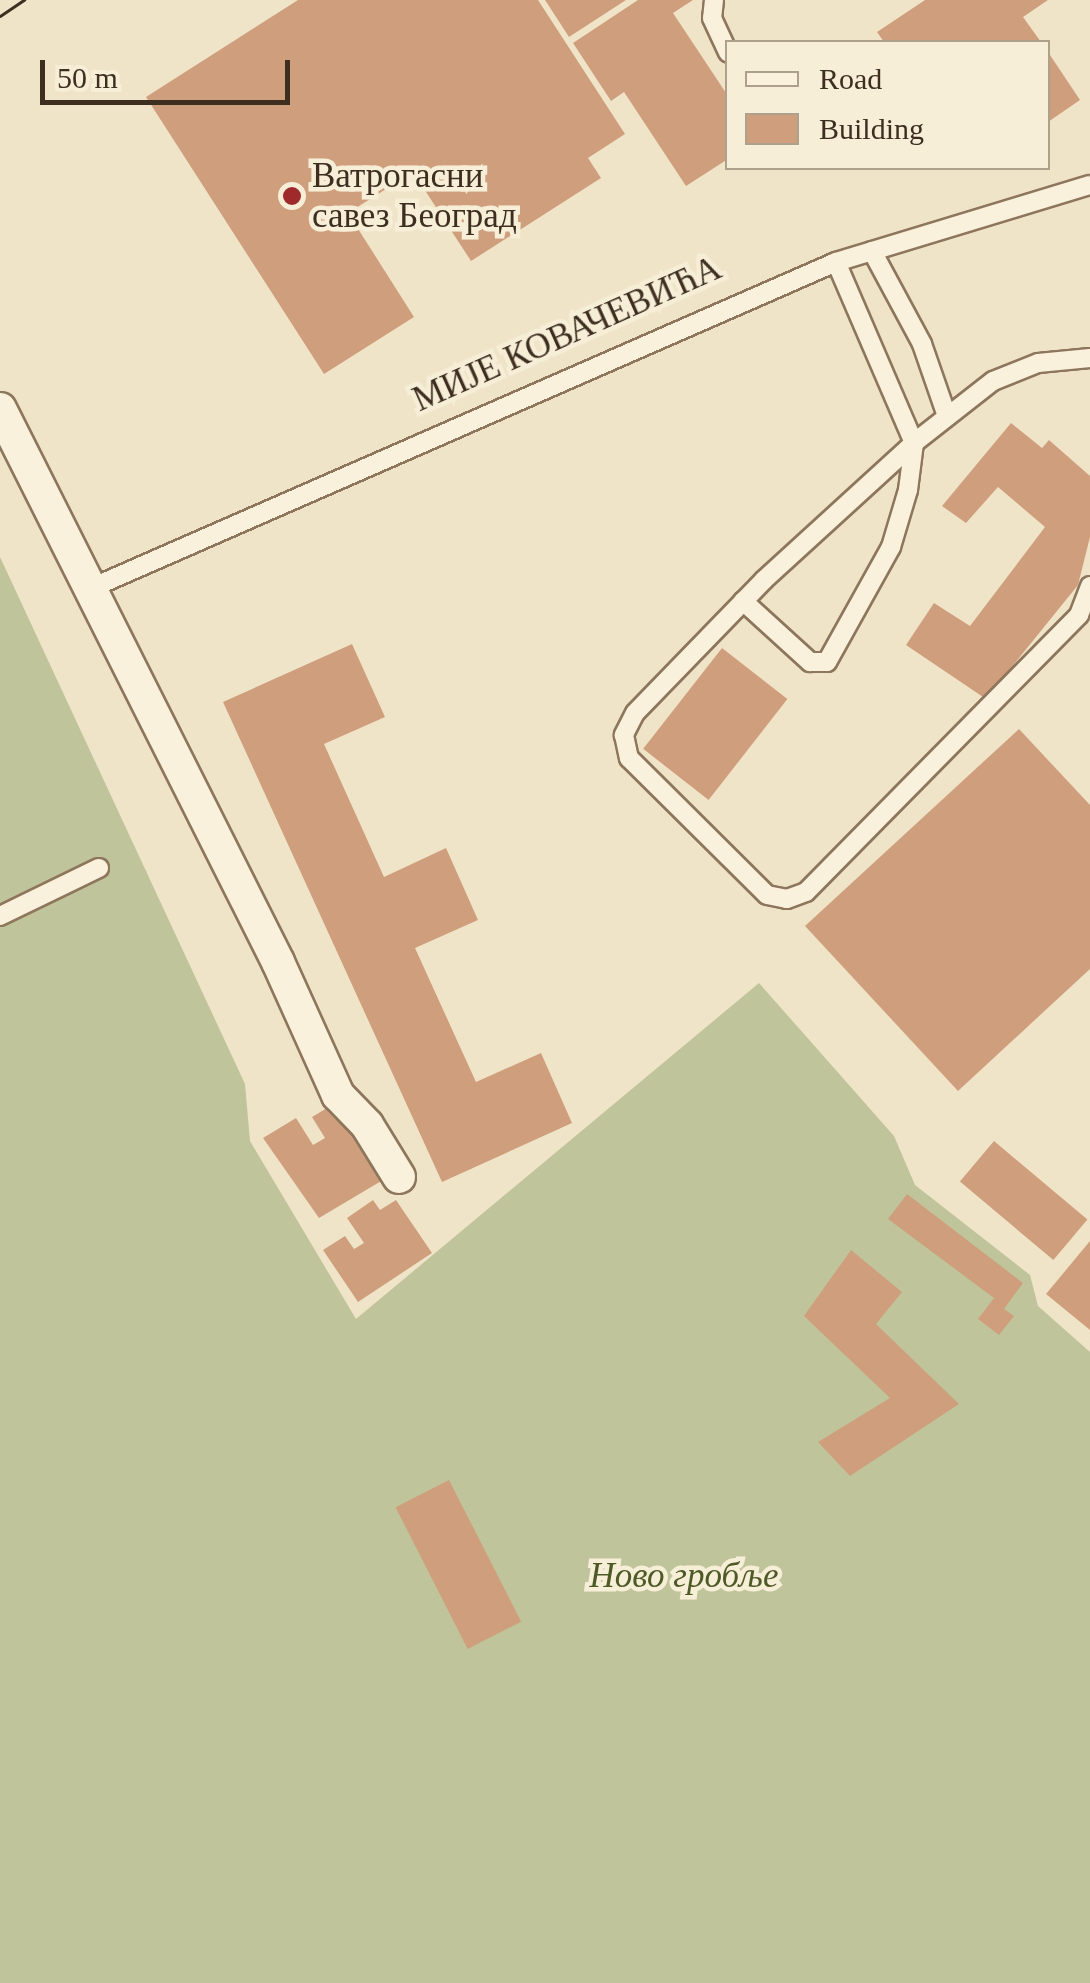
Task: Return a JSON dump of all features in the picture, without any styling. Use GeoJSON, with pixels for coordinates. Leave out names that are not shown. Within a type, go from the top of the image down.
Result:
{"type":"FeatureCollection","features":[{"type":"Feature","properties":{"kind":"street"},"geometry":{"type":"LineString","coordinates":[[0,409],[278,962],[338,1094],[367,1125],[400,1177]]}},
{"type":"Feature","properties":{"kind":"lane"},"geometry":{"type":"LineString","coordinates":[[714,0],[712,18],[725,46]]}},
{"type":"Feature","properties":{"kind":"lane","name":"МИЈЕ КОВАЧЕВИЋА"},"geometry":{"type":"LineString","coordinates":[[88,588],[836,262],[1090,185]]}},
{"type":"Feature","properties":{"kind":"lane"},"geometry":{"type":"LineString","coordinates":[[872,250],[922,344],[947,416]]}},
{"type":"Feature","properties":{"kind":"lane"},"geometry":{"type":"LineString","coordinates":[[744,600],[810,662],[828,662],[890,547],[914,443],[836,262]]}},
{"type":"Feature","properties":{"kind":"lane"},"geometry":{"type":"LineString","coordinates":[[1090,358],[1038,364],[992,381],[914,443],[744,600],[635,713],[624,735],[629,758],[768,895],[787,899],[806,892],[1085,620],[1090,586]]}},
{"type":"Feature","properties":{"kind":"lane"},"geometry":{"type":"LineString","coordinates":[[0,916],[99,868]]}},
{"type":"Feature","properties":{"kind":"green space","name":"Ново гробље"},"geometry":{"type":"Polygon","coordinates":[[[0,557],[245,1084],[250,1141],[356,1319],[759,983],[894,1136],[915,1185],[1030,1275],[1038,1306],[1090,1352],[1090,1983],[0,1983],[0,557]]]}},
{"type":"Feature","properties":{"kind":"building","name":"Ватрогасни савез Београд"},"geometry":{"type":"Polygon","coordinates":[[[298,0],[538,0],[625,134],[588,158],[601,178],[471,261],[413,172],[348,213],[414,317],[324,374],[146,97],[298,0]]]}},
{"type":"Feature","properties":{"kind":"building"},"geometry":{"type":"Polygon","coordinates":[[[545,0],[626,0],[569,37],[545,0]]]}},
{"type":"Feature","properties":{"kind":"building"},"geometry":{"type":"Polygon","coordinates":[[[638,0],[693,0],[673,13],[725,91],[725,161],[686,186],[624,92],[611,101],[573,43],[638,0]]]}},
{"type":"Feature","properties":{"kind":"building"},"geometry":{"type":"Polygon","coordinates":[[[925,0],[1048,0],[1023,17],[1040,40],[883,40],[877,32],[925,0]]]}},
{"type":"Feature","properties":{"kind":"building"},"geometry":{"type":"Polygon","coordinates":[[[1050,55],[1080,100],[1050,121],[1050,55]]]}},
{"type":"Feature","properties":{"kind":"building"},"geometry":{"type":"Polygon","coordinates":[[[1011,423],[1042,448],[1049,440],[1090,476],[1090,537],[1078,585],[986,699],[906,645],[934,603],[970,626],[1045,527],[998,487],[966,523],[942,506],[1011,423]]]}},
{"type":"Feature","properties":{"kind":"building"},"geometry":{"type":"Polygon","coordinates":[[[352,644],[385,717],[324,744],[384,877],[446,848],[478,920],[415,948],[476,1082],[541,1053],[572,1123],[442,1182],[223,702],[352,644]]]}},
{"type":"Feature","properties":{"kind":"building"},"geometry":{"type":"Polygon","coordinates":[[[722,648],[787,699],[709,800],[643,749],[722,648]]]}},
{"type":"Feature","properties":{"kind":"building"},"geometry":{"type":"Polygon","coordinates":[[[1019,729],[1090,805],[1090,969],[958,1091],[805,926],[1019,729]]]}},
{"type":"Feature","properties":{"kind":"building"},"geometry":{"type":"Polygon","coordinates":[[[332,1105],[383,1180],[319,1218],[263,1138],[296,1118],[313,1145],[325,1138],[312,1117],[332,1105]]]}},
{"type":"Feature","properties":{"kind":"building"},"geometry":{"type":"Polygon","coordinates":[[[994,1141],[1087,1219],[1053,1260],[960,1182],[994,1141]]]}},
{"type":"Feature","properties":{"kind":"building"},"geometry":{"type":"Polygon","coordinates":[[[907,1194],[1023,1283],[1004,1309],[1014,1316],[999,1335],[978,1319],[994,1298],[888,1219],[907,1194]]]}},
{"type":"Feature","properties":{"kind":"building"},"geometry":{"type":"Polygon","coordinates":[[[373,1200],[380,1210],[396,1200],[432,1253],[358,1302],[323,1250],[345,1236],[354,1249],[364,1243],[347,1218],[373,1200]]]}},
{"type":"Feature","properties":{"kind":"building"},"geometry":{"type":"Polygon","coordinates":[[[1090,1241],[1090,1330],[1046,1294],[1090,1241]]]}},
{"type":"Feature","properties":{"kind":"building"},"geometry":{"type":"Polygon","coordinates":[[[851,1250],[902,1292],[876,1324],[959,1404],[850,1476],[818,1442],[890,1398],[804,1316],[851,1250]]]}},
{"type":"Feature","properties":{"kind":"building"},"geometry":{"type":"Polygon","coordinates":[[[449,1480],[521,1622],[468,1649],[396,1507],[449,1480]]]}},
{"type":"Feature","properties":{"kind":"tram line"},"geometry":{"type":"LineString","coordinates":[[0,16],[24,0]]}},
{"type":"Feature","properties":{"kind":"place","name":"Ватрогасни савез Београд"},"geometry":{"type":"Point","coordinates":[292,196]}}]}
